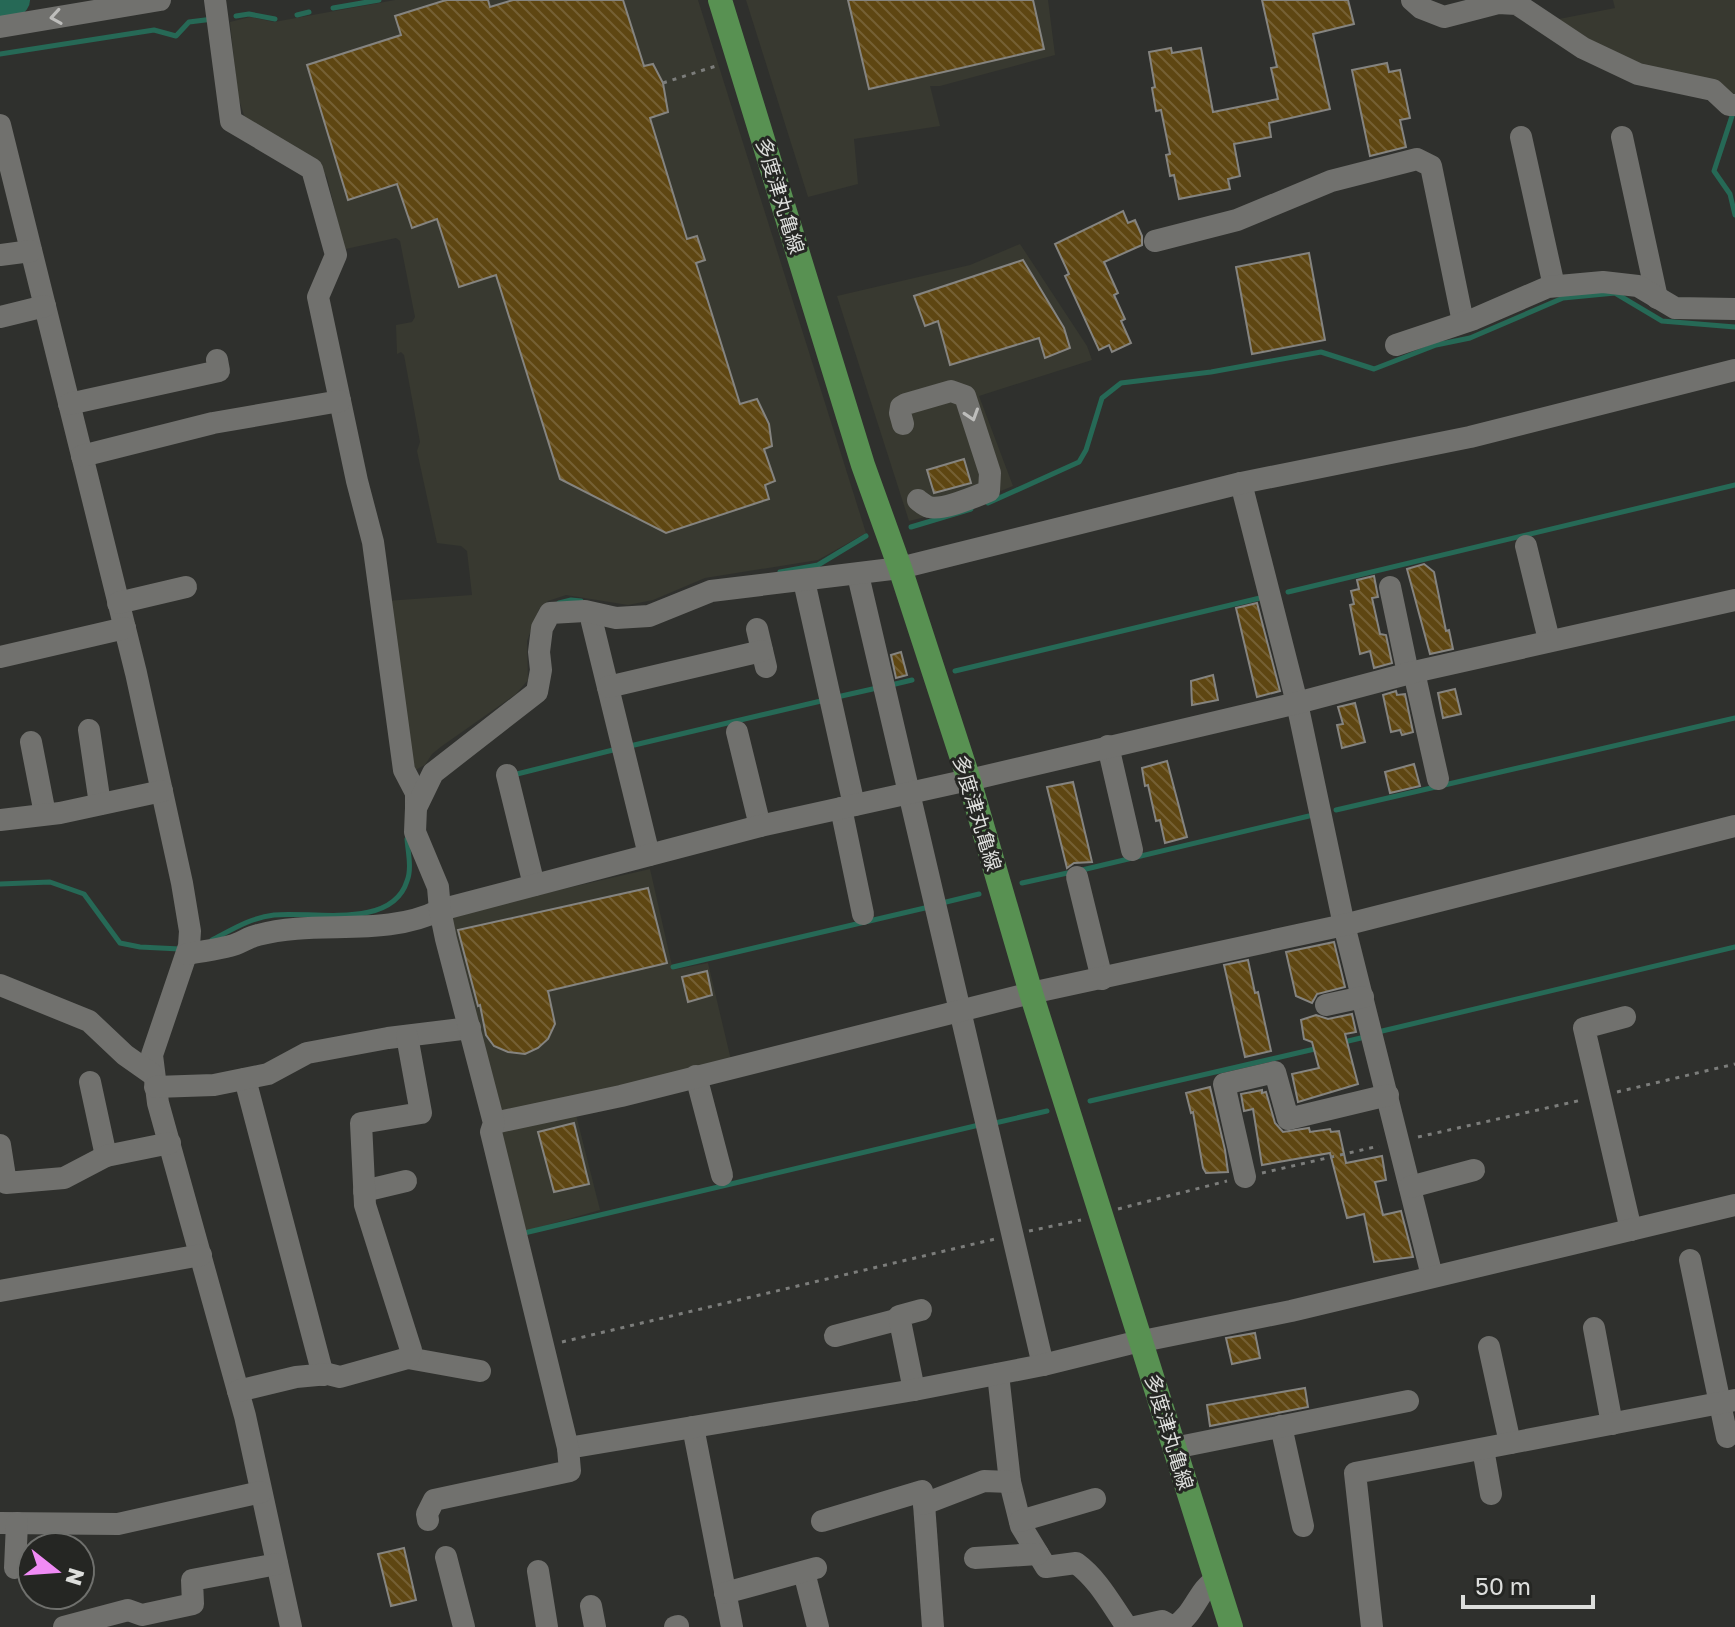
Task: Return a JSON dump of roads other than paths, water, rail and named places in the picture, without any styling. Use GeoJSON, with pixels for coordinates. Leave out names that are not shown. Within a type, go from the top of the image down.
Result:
{"type":"FeatureCollection","features":[{"type":"Feature","properties":{"kind":"main road","name":"多度津丸亀線"},"geometry":{"type":"LineString","coordinates":[[720,0],[863,465],[969,780],[1031,993],[1231,1627]]}},
{"type":"Feature","properties":{"kind":"street"},"geometry":{"type":"LineString","coordinates":[[0,27],[160,0]]}},
{"type":"Feature","properties":{"kind":"street"},"geometry":{"type":"LineString","coordinates":[[215,0],[231,121],[312,169],[336,255],[318,297],[373,542],[404,770],[416,800],[415,832],[438,887],[440,910],[494,1123],[491,1132],[568,1448],[570,1471],[434,1500],[427,1514],[428,1520]]}},
{"type":"Feature","properties":{"kind":"street"},"geometry":{"type":"LineString","coordinates":[[1412,0],[1421,8],[1444,17],[1498,3],[1517,4],[1583,48],[1638,74],[1713,90],[1729,105],[1735,105]]}},
{"type":"Feature","properties":{"kind":"street"},"geometry":{"type":"LineString","coordinates":[[0,125],[125,628],[190,931],[187,954],[152,1055],[154,1081],[238,1391],[291,1627]]}},
{"type":"Feature","properties":{"kind":"street"},"geometry":{"type":"LineString","coordinates":[[1521,137],[1554,286]]}},
{"type":"Feature","properties":{"kind":"street"},"geometry":{"type":"LineString","coordinates":[[1622,137],[1657,298]]}},
{"type":"Feature","properties":{"kind":"street"},"geometry":{"type":"LineString","coordinates":[[1155,241],[1237,220],[1331,181],[1417,159],[1431,166],[1463,322]]}},
{"type":"Feature","properties":{"kind":"street"},"geometry":{"type":"LineString","coordinates":[[0,255],[31,251]]}},
{"type":"Feature","properties":{"kind":"street"},"geometry":{"type":"LineString","coordinates":[[1396,345],[1554,286],[1603,282],[1638,286],[1675,308],[1735,309]]}},
{"type":"Feature","properties":{"kind":"street"},"geometry":{"type":"LineString","coordinates":[[0,317],[45,306]]}},
{"type":"Feature","properties":{"kind":"street"},"geometry":{"type":"LineString","coordinates":[[69,404],[219,371],[217,360]]}},
{"type":"Feature","properties":{"kind":"street"},"geometry":{"type":"LineString","coordinates":[[416,800],[433,773],[537,692],[542,628],[550,613],[585,611],[616,618],[649,616],[711,591],[900,568],[1241,483],[1470,437],[1735,370]]}},
{"type":"Feature","properties":{"kind":"street"},"geometry":{"type":"LineString","coordinates":[[903,424],[900,413],[901,407],[906,404],[951,391],[965,396],[990,473],[989,491],[980,495],[941,507],[928,507],[918,500]]}},
{"type":"Feature","properties":{"kind":"street"},"geometry":{"type":"LineString","coordinates":[[82,456],[213,423],[340,401]]}},
{"type":"Feature","properties":{"kind":"street"},"geometry":{"type":"LineString","coordinates":[[1241,483],[1297,703],[1344,925],[1432,1276]]}},
{"type":"Feature","properties":{"kind":"street"},"geometry":{"type":"LineString","coordinates":[[1526,546],[1549,640]]}},
{"type":"Feature","properties":{"kind":"street"},"geometry":{"type":"LineString","coordinates":[[858,575],[1043,1365]]}},
{"type":"Feature","properties":{"kind":"street"},"geometry":{"type":"LineString","coordinates":[[804,581],[848,807],[863,914]]}},
{"type":"Feature","properties":{"kind":"street"},"geometry":{"type":"LineString","coordinates":[[118,603],[186,587]]}},
{"type":"Feature","properties":{"kind":"street"},"geometry":{"type":"LineString","coordinates":[[1390,587],[1388,618],[1411,672],[1438,779]]}},
{"type":"Feature","properties":{"kind":"street"},"geometry":{"type":"LineString","coordinates":[[187,954],[232,946],[258,935],[309,928],[395,924],[760,826],[1297,703],[1411,672],[1549,640],[1734,605]]}},
{"type":"Feature","properties":{"kind":"street"},"geometry":{"type":"LineString","coordinates":[[592,622],[649,855]]}},
{"type":"Feature","properties":{"kind":"street"},"geometry":{"type":"LineString","coordinates":[[0,657],[125,628]]}},
{"type":"Feature","properties":{"kind":"street"},"geometry":{"type":"LineString","coordinates":[[608,687],[761,649]]}},
{"type":"Feature","properties":{"kind":"street"},"geometry":{"type":"LineString","coordinates":[[89,730],[100,804]]}},
{"type":"Feature","properties":{"kind":"street"},"geometry":{"type":"LineString","coordinates":[[737,732],[760,826]]}},
{"type":"Feature","properties":{"kind":"street"},"geometry":{"type":"LineString","coordinates":[[31,742],[45,814]]}},
{"type":"Feature","properties":{"kind":"street"},"geometry":{"type":"LineString","coordinates":[[1108,746],[1132,850]]}},
{"type":"Feature","properties":{"kind":"street"},"geometry":{"type":"LineString","coordinates":[[507,775],[534,885]]}},
{"type":"Feature","properties":{"kind":"street"},"geometry":{"type":"LineString","coordinates":[[0,820],[162,791]]}},
{"type":"Feature","properties":{"kind":"street"},"geometry":{"type":"LineString","coordinates":[[494,1123],[621,1096],[1031,993],[1344,925],[1735,826]]}},
{"type":"Feature","properties":{"kind":"street"},"geometry":{"type":"LineString","coordinates":[[1077,877],[1102,979]]}},
{"type":"Feature","properties":{"kind":"street"},"geometry":{"type":"LineString","coordinates":[[0,985],[89,1021],[154,1081],[214,1085],[268,1074],[307,1053],[470,1028]]}},
{"type":"Feature","properties":{"kind":"street"},"geometry":{"type":"LineString","coordinates":[[1326,1005],[1363,997]]}},
{"type":"Feature","properties":{"kind":"street"},"geometry":{"type":"LineString","coordinates":[[1625,1017],[1584,1028],[1631,1230]]}},
{"type":"Feature","properties":{"kind":"street"},"geometry":{"type":"LineString","coordinates":[[407,1036],[421,1113],[361,1123],[365,1205],[411,1350],[408,1358]]}},
{"type":"Feature","properties":{"kind":"street"},"geometry":{"type":"LineString","coordinates":[[1245,1177],[1224,1084],[1275,1072],[1288,1119],[1388,1095]]}},
{"type":"Feature","properties":{"kind":"street"},"geometry":{"type":"LineString","coordinates":[[696,1076],[722,1175]]}},
{"type":"Feature","properties":{"kind":"street"},"geometry":{"type":"LineString","coordinates":[[245,1079],[323,1375]]}},
{"type":"Feature","properties":{"kind":"street"},"geometry":{"type":"LineString","coordinates":[[90,1082],[106,1156]]}},
{"type":"Feature","properties":{"kind":"street"},"geometry":{"type":"LineString","coordinates":[[0,1145],[6,1183],[64,1178],[106,1156],[170,1143]]}},
{"type":"Feature","properties":{"kind":"street"},"geometry":{"type":"LineString","coordinates":[[1410,1187],[1474,1170]]}},
{"type":"Feature","properties":{"kind":"street"},"geometry":{"type":"LineString","coordinates":[[364,1191],[406,1181]]}},
{"type":"Feature","properties":{"kind":"street"},"geometry":{"type":"LineString","coordinates":[[568,1448],[914,1390],[1043,1365],[1291,1311],[1735,1205]]}},
{"type":"Feature","properties":{"kind":"street"},"geometry":{"type":"LineString","coordinates":[[0,1291],[201,1255]]}},
{"type":"Feature","properties":{"kind":"street"},"geometry":{"type":"LineString","coordinates":[[1690,1260],[1728,1401],[1727,1437]]}},
{"type":"Feature","properties":{"kind":"street"},"geometry":{"type":"LineString","coordinates":[[914,1390],[899,1316],[921,1310]]}},
{"type":"Feature","properties":{"kind":"street"},"geometry":{"type":"LineString","coordinates":[[835,1336],[900,1319]]}},
{"type":"Feature","properties":{"kind":"street"},"geometry":{"type":"LineString","coordinates":[[1594,1328],[1612,1424]]}},
{"type":"Feature","properties":{"kind":"street"},"geometry":{"type":"LineString","coordinates":[[1489,1347],[1510,1443]]}},
{"type":"Feature","properties":{"kind":"street"},"geometry":{"type":"LineString","coordinates":[[238,1391],[274,1380],[323,1375],[340,1377],[408,1358],[480,1371]]}},
{"type":"Feature","properties":{"kind":"street"},"geometry":{"type":"LineString","coordinates":[[998,1374],[1010,1482],[1020,1521],[1046,1567],[1076,1563],[1085,1569],[1127,1627]]}},
{"type":"Feature","properties":{"kind":"street"},"geometry":{"type":"LineString","coordinates":[[1174,1448],[1408,1401]]}},
{"type":"Feature","properties":{"kind":"street"},"geometry":{"type":"LineString","coordinates":[[1372,1627],[1355,1473],[1728,1401]]}},
{"type":"Feature","properties":{"kind":"street"},"geometry":{"type":"LineString","coordinates":[[1281,1426],[1303,1526]]}},
{"type":"Feature","properties":{"kind":"street"},"geometry":{"type":"LineString","coordinates":[[693,1427],[732,1627]]}},
{"type":"Feature","properties":{"kind":"street"},"geometry":{"type":"LineString","coordinates":[[1483,1449],[1491,1494]]}},
{"type":"Feature","properties":{"kind":"street"},"geometry":{"type":"LineString","coordinates":[[924,1504],[984,1481],[1010,1482]]}},
{"type":"Feature","properties":{"kind":"street"},"geometry":{"type":"LineString","coordinates":[[822,1521],[922,1491],[933,1627]]}},
{"type":"Feature","properties":{"kind":"street"},"geometry":{"type":"LineString","coordinates":[[15,1568],[8,1523],[118,1524],[261,1492]]}},
{"type":"Feature","properties":{"kind":"street"},"geometry":{"type":"LineString","coordinates":[[1020,1521],[1095,1499]]}},
{"type":"Feature","properties":{"kind":"street"},"geometry":{"type":"LineString","coordinates":[[975,1558],[1038,1554]]}},
{"type":"Feature","properties":{"kind":"street"},"geometry":{"type":"LineString","coordinates":[[446,1557],[448,1596],[464,1627]]}},
{"type":"Feature","properties":{"kind":"street"},"geometry":{"type":"LineString","coordinates":[[64,1627],[128,1610],[142,1615],[193,1604],[192,1580],[277,1564]]}},
{"type":"Feature","properties":{"kind":"street"},"geometry":{"type":"LineString","coordinates":[[725,1593],[810,1570],[818,1627]]}},
{"type":"Feature","properties":{"kind":"street"},"geometry":{"type":"LineString","coordinates":[[538,1571],[547,1627]]}},
{"type":"Feature","properties":{"kind":"street"},"geometry":{"type":"LineString","coordinates":[[1135,1627],[1162,1621],[1174,1627],[1188,1618],[1207,1585],[1216,1580]]}},
{"type":"Feature","properties":{"kind":"waterway"},"geometry":{"type":"LineString","coordinates":[[0,2],[14,0]]}},
{"type":"Feature","properties":{"kind":"waterway"},"geometry":{"type":"LineString","coordinates":[[333,8],[379,0]]}},
{"type":"Feature","properties":{"kind":"waterway"},"geometry":{"type":"LineString","coordinates":[[297,15],[309,12]]}},
{"type":"Feature","properties":{"kind":"waterway"},"geometry":{"type":"LineString","coordinates":[[236,16],[249,14],[275,19]]}},
{"type":"Feature","properties":{"kind":"waterway"},"geometry":{"type":"LineString","coordinates":[[0,54],[154,30],[176,36],[189,22],[213,19]]}},
{"type":"Feature","properties":{"kind":"waterway"},"geometry":{"type":"LineString","coordinates":[[1733,113],[1714,171],[1730,194],[1735,215]]}},
{"type":"Feature","properties":{"kind":"waterway"},"geometry":{"type":"LineString","coordinates":[[988,503],[1079,462],[1086,450],[1102,398],[1121,383],[1211,372],[1321,352],[1374,369],[1436,345],[1470,338],[1563,298],[1615,293],[1662,321],[1735,327]]}},
{"type":"Feature","properties":{"kind":"waterway"},"geometry":{"type":"LineString","coordinates":[[1288,592],[1735,485]]}},
{"type":"Feature","properties":{"kind":"waterway"},"geometry":{"type":"LineString","coordinates":[[911,527],[971,509]]}},
{"type":"Feature","properties":{"kind":"waterway"},"geometry":{"type":"LineString","coordinates":[[780,572],[818,565],[866,536]]}},
{"type":"Feature","properties":{"kind":"waterway"},"geometry":{"type":"LineString","coordinates":[[955,671],[1260,598]]}},
{"type":"Feature","properties":{"kind":"waterway"},"geometry":{"type":"LineString","coordinates":[[559,603],[581,601]]}},
{"type":"Feature","properties":{"kind":"waterway"},"geometry":{"type":"LineString","coordinates":[[891,685],[912,680]]}},
{"type":"Feature","properties":{"kind":"waterway"},"geometry":{"type":"LineString","coordinates":[[837,697],[877,688]]}},
{"type":"Feature","properties":{"kind":"waterway"},"geometry":{"type":"LineString","coordinates":[[630,746],[821,701]]}},
{"type":"Feature","properties":{"kind":"waterway"},"geometry":{"type":"LineString","coordinates":[[1336,810],[1735,718]]}},
{"type":"Feature","properties":{"kind":"waterway"},"geometry":{"type":"LineString","coordinates":[[517,774],[617,749]]}},
{"type":"Feature","properties":{"kind":"waterway"},"geometry":{"type":"LineString","coordinates":[[1082,870],[1309,816]]}},
{"type":"Feature","properties":{"kind":"waterway"},"geometry":{"type":"LineString","coordinates":[[212,940],[265,916],[349,915],[385,906],[399,896],[407,881],[407,839]]}},
{"type":"Feature","properties":{"kind":"waterway"},"geometry":{"type":"LineString","coordinates":[[1022,883],[1072,872]]}},
{"type":"Feature","properties":{"kind":"waterway"},"geometry":{"type":"LineString","coordinates":[[0,884],[50,882],[84,894],[120,943],[180,949]]}},
{"type":"Feature","properties":{"kind":"waterway"},"geometry":{"type":"LineString","coordinates":[[942,903],[979,894]]}},
{"type":"Feature","properties":{"kind":"waterway"},"geometry":{"type":"LineString","coordinates":[[673,967],[929,907]]}},
{"type":"Feature","properties":{"kind":"waterway"},"geometry":{"type":"LineString","coordinates":[[1378,1032],[1735,947]]}},
{"type":"Feature","properties":{"kind":"waterway"},"geometry":{"type":"LineString","coordinates":[[1344,1042],[1365,1037]]}},
{"type":"Feature","properties":{"kind":"waterway"},"geometry":{"type":"LineString","coordinates":[[1090,1101],[1319,1048]]}},
{"type":"Feature","properties":{"kind":"waterway"},"geometry":{"type":"LineString","coordinates":[[995,1123],[1047,1111]]}},
{"type":"Feature","properties":{"kind":"waterway"},"geometry":{"type":"LineString","coordinates":[[520,1234],[979,1125]]}}]}
